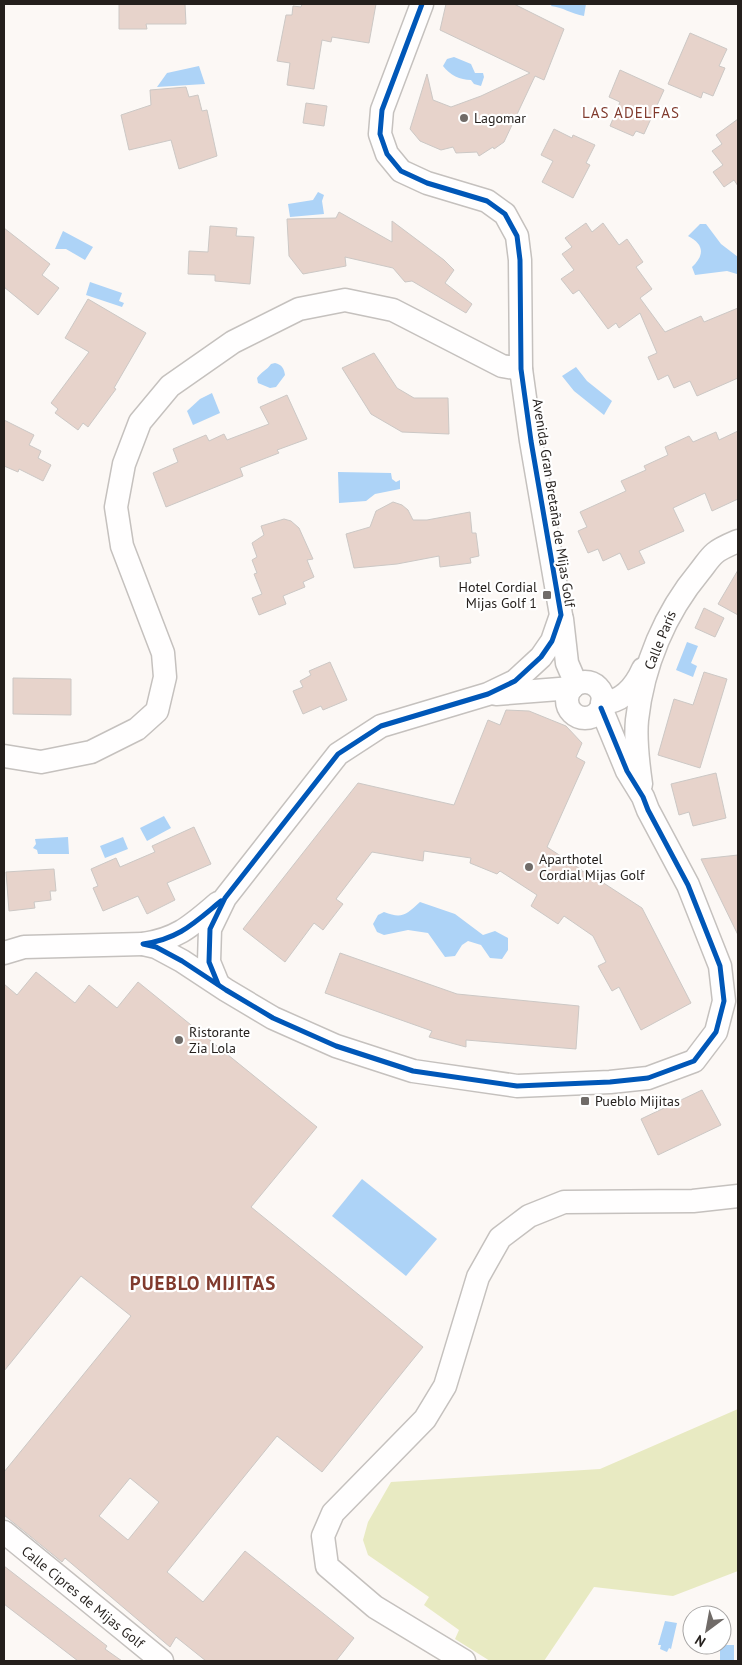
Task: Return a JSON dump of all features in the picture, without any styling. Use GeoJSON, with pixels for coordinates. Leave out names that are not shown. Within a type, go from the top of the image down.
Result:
{"type":"FeatureCollection","features":[{"type":"Feature","properties":{"kind":"street","name":"Avenida Gran Bretaña de Mijas Golf"},"geometry":{"type":"LineString","coordinates":[[218,984],[209,962],[210,929],[225,898],[338,754],[381,726],[488,694],[515,681],[541,657],[552,641],[561,615],[531,441],[521,369],[520,260],[517,236],[506,214],[487,201],[427,184],[401,170],[387,154],[380,134],[382,110],[422,4]]}},
{"type":"Feature","properties":{"kind":"street"},"geometry":{"type":"LineString","coordinates":[[4,756],[41,762],[91,752],[137,729],[157,711],[165,677],[163,653],[122,546],[116,507],[124,464],[140,422],[170,386],[233,342],[299,309],[345,300],[393,310],[502,366],[521,369]]}},
{"type":"Feature","properties":{"kind":"street","name":"Calle París"},"geometry":{"type":"LineString","coordinates":[[642,797],[637,754],[637,721],[648,660],[674,606],[688,585],[715,552],[738,541]]}},
{"type":"Feature","properties":{"kind":"street"},"geometry":{"type":"LineString","coordinates":[[143,944],[156,947],[182,961],[273,1018],[336,1046],[413,1071],[516,1086],[610,1082],[648,1078],[694,1060],[716,1032],[724,1001],[720,966],[688,884],[627,771],[590,694],[567,663],[561,615]]}},
{"type":"Feature","properties":{"kind":"street"},"geometry":{"type":"LineString","coordinates":[[488,694],[590,694],[612,702],[631,691],[648,660]]}},
{"type":"Feature","properties":{"kind":"street"},"geometry":{"type":"LineString","coordinates":[[4,954],[24,947],[143,944],[161,941],[175,936],[225,898]]}},
{"type":"Feature","properties":{"kind":"street"},"geometry":{"type":"LineString","coordinates":[[464,1661],[375,1607],[328,1566],[323,1536],[332,1513],[425,1419],[445,1386],[478,1277],[500,1238],[529,1216],[564,1202],[693,1201],[738,1196]]}},
{"type":"Feature","properties":{"kind":"street","name":"Calle Cipres de Mijas Golf"},"geometry":{"type":"LineString","coordinates":[[4,1532],[162,1661]]}},
{"type":"Feature","properties":{"kind":"green space"},"geometry":{"type":"Polygon","coordinates":[[[738,1409],[738,1571],[673,1596],[594,1587],[544,1661],[490,1661],[455,1639],[459,1630],[424,1605],[429,1597],[368,1555],[363,1540],[368,1522],[391,1482],[600,1469],[738,1409]]]}},
{"type":"Feature","properties":{"kind":"water"},"geometry":{"type":"Polygon","coordinates":[[[552,4],[586,4],[584,16],[551,6],[552,4]]]}},
{"type":"Feature","properties":{"kind":"water"},"geometry":{"type":"Polygon","coordinates":[[[454,57],[471,64],[475,73],[483,73],[484,77],[481,86],[474,84],[471,80],[456,76],[443,66],[447,59],[454,57]]]}},
{"type":"Feature","properties":{"kind":"water"},"geometry":{"type":"Polygon","coordinates":[[[199,66],[205,84],[157,87],[167,73],[199,66]]]}},
{"type":"Feature","properties":{"kind":"water"},"geometry":{"type":"Polygon","coordinates":[[[318,192],[324,195],[322,201],[324,214],[290,217],[288,204],[313,200],[318,192]]]}},
{"type":"Feature","properties":{"kind":"water"},"geometry":{"type":"Polygon","coordinates":[[[700,224],[706,224],[721,244],[738,257],[737,274],[727,271],[695,275],[692,267],[699,258],[701,250],[700,246],[688,236],[700,224]]]}},
{"type":"Feature","properties":{"kind":"water"},"geometry":{"type":"Polygon","coordinates":[[[63,231],[93,247],[85,260],[66,249],[55,249],[63,231]]]}},
{"type":"Feature","properties":{"kind":"water"},"geometry":{"type":"Polygon","coordinates":[[[90,282],[122,293],[119,301],[124,303],[122,307],[86,295],[90,282]]]}},
{"type":"Feature","properties":{"kind":"water"},"geometry":{"type":"Polygon","coordinates":[[[275,363],[282,367],[285,375],[276,387],[270,388],[258,383],[257,378],[271,364],[275,363]]]}},
{"type":"Feature","properties":{"kind":"water"},"geometry":{"type":"Polygon","coordinates":[[[576,367],[587,381],[612,401],[604,415],[574,391],[562,376],[576,367]]]}},
{"type":"Feature","properties":{"kind":"water"},"geometry":{"type":"Polygon","coordinates":[[[212,393],[220,413],[193,425],[187,411],[200,399],[212,393]]]}},
{"type":"Feature","properties":{"kind":"water"},"geometry":{"type":"Polygon","coordinates":[[[338,472],[391,473],[392,479],[396,482],[400,480],[400,489],[375,494],[366,501],[339,503],[338,472]]]}},
{"type":"Feature","properties":{"kind":"water"},"geometry":{"type":"Polygon","coordinates":[[[687,642],[698,646],[691,663],[697,666],[693,677],[676,670],[687,642]]]}},
{"type":"Feature","properties":{"kind":"water"},"geometry":{"type":"Polygon","coordinates":[[[164,816],[171,828],[147,841],[140,828],[164,816]]]}},
{"type":"Feature","properties":{"kind":"water"},"geometry":{"type":"Polygon","coordinates":[[[68,837],[69,854],[38,854],[37,850],[33,848],[36,844],[35,839],[68,837]]]}},
{"type":"Feature","properties":{"kind":"water"},"geometry":{"type":"Polygon","coordinates":[[[123,837],[128,849],[105,858],[100,846],[123,837]]]}},
{"type":"Feature","properties":{"kind":"water"},"geometry":{"type":"Polygon","coordinates":[[[420,902],[455,914],[483,935],[495,931],[508,938],[508,950],[502,959],[490,958],[481,945],[468,941],[462,945],[455,956],[445,957],[428,933],[408,930],[384,935],[377,932],[373,924],[378,915],[384,912],[404,915],[420,902]]]}},
{"type":"Feature","properties":{"kind":"water"},"geometry":{"type":"Polygon","coordinates":[[[362,1179],[437,1239],[406,1276],[332,1216],[362,1179]]]}},
{"type":"Feature","properties":{"kind":"water"},"geometry":{"type":"Polygon","coordinates":[[[665,1621],[677,1623],[671,1649],[669,1648],[667,1652],[660,1649],[661,1645],[658,1645],[665,1621]]]}},
{"type":"Feature","properties":{"kind":"water"},"geometry":{"type":"Polygon","coordinates":[[[732,1645],[734,1645],[734,1661],[720,1661],[720,1655],[732,1655],[732,1645]]]}},
{"type":"Feature","properties":{"kind":"building"},"geometry":{"type":"Polygon","coordinates":[[[119,4],[185,4],[186,24],[146,24],[147,29],[119,29],[119,4]]]}},
{"type":"Feature","properties":{"kind":"building"},"geometry":{"type":"Polygon","coordinates":[[[302,4],[376,4],[369,43],[332,37],[331,42],[322,40],[314,89],[287,85],[290,63],[277,61],[286,15],[292,15],[293,6],[301,7],[302,4]]]}},
{"type":"Feature","properties":{"kind":"building"},"geometry":{"type":"Polygon","coordinates":[[[446,4],[514,4],[564,29],[544,80],[535,76],[504,142],[479,156],[477,152],[456,153],[453,147],[441,150],[420,141],[410,129],[427,74],[433,100],[451,107],[481,96],[530,73],[440,30],[446,4]]]}},
{"type":"Feature","properties":{"kind":"building"},"geometry":{"type":"Polygon","coordinates":[[[690,33],[727,49],[719,66],[725,68],[713,96],[703,92],[701,98],[668,84],[690,33]]]}},
{"type":"Feature","properties":{"kind":"building"},"geometry":{"type":"Polygon","coordinates":[[[620,70],[664,90],[644,134],[636,131],[633,136],[610,126],[620,102],[609,97],[620,70]]]}},
{"type":"Feature","properties":{"kind":"building"},"geometry":{"type":"Polygon","coordinates":[[[186,87],[189,97],[198,95],[202,111],[207,110],[217,156],[179,169],[171,140],[129,150],[121,115],[151,105],[150,90],[186,87]]]}},
{"type":"Feature","properties":{"kind":"building"},"geometry":{"type":"Polygon","coordinates":[[[306,103],[327,106],[324,126],[303,123],[306,103]]]}},
{"type":"Feature","properties":{"kind":"building"},"geometry":{"type":"Polygon","coordinates":[[[738,119],[738,186],[734,180],[724,187],[713,172],[723,165],[712,151],[722,144],[716,135],[738,119]]]}},
{"type":"Feature","properties":{"kind":"building"},"geometry":{"type":"Polygon","coordinates":[[[554,129],[572,138],[573,135],[595,145],[586,163],[590,165],[573,198],[542,182],[553,161],[541,155],[554,129]]]}},
{"type":"Feature","properties":{"kind":"building"},"geometry":{"type":"Polygon","coordinates":[[[339,212],[392,242],[392,221],[444,260],[454,270],[445,283],[472,304],[466,313],[412,281],[405,282],[393,268],[345,257],[346,266],[303,274],[289,256],[287,219],[336,218],[339,212]]]}},
{"type":"Feature","properties":{"kind":"building"},"geometry":{"type":"Polygon","coordinates":[[[586,223],[592,232],[603,223],[619,245],[627,239],[643,262],[636,267],[652,289],[640,298],[665,332],[701,316],[704,322],[738,308],[738,378],[697,396],[690,381],[674,388],[668,375],[658,380],[648,357],[657,353],[640,313],[619,328],[616,323],[608,329],[579,290],[573,294],[561,279],[574,270],[562,254],[572,247],[565,238],[586,223]]]}},
{"type":"Feature","properties":{"kind":"building"},"geometry":{"type":"Polygon","coordinates":[[[210,226],[237,228],[236,236],[254,237],[250,284],[215,281],[215,275],[188,274],[189,251],[208,252],[210,226]]]}},
{"type":"Feature","properties":{"kind":"building"},"geometry":{"type":"Polygon","coordinates":[[[4,228],[50,264],[42,275],[59,288],[38,315],[4,287],[4,228]]]}},
{"type":"Feature","properties":{"kind":"building"},"geometry":{"type":"Polygon","coordinates":[[[88,299],[146,333],[114,388],[116,389],[88,427],[83,423],[78,430],[55,413],[58,409],[51,403],[89,352],[65,338],[88,299]]]}},
{"type":"Feature","properties":{"kind":"building"},"geometry":{"type":"Polygon","coordinates":[[[374,353],[397,388],[414,398],[448,398],[449,434],[402,432],[371,414],[342,368],[374,353]]]}},
{"type":"Feature","properties":{"kind":"building"},"geometry":{"type":"Polygon","coordinates":[[[287,395],[307,439],[277,450],[279,453],[240,468],[243,476],[166,507],[153,473],[178,462],[173,449],[206,435],[209,441],[224,434],[227,440],[269,424],[260,407],[287,395]]]}},
{"type":"Feature","properties":{"kind":"building"},"geometry":{"type":"Polygon","coordinates":[[[4,420],[34,435],[29,445],[41,451],[38,458],[51,465],[43,481],[19,469],[18,472],[4,466],[4,420]]]}},
{"type":"Feature","properties":{"kind":"building"},"geometry":{"type":"Polygon","coordinates":[[[738,431],[738,499],[712,511],[705,493],[673,508],[684,531],[639,551],[645,563],[628,570],[620,553],[603,561],[598,549],[588,553],[578,531],[587,527],[580,512],[626,491],[621,481],[646,470],[644,466],[668,455],[665,447],[689,436],[693,442],[716,432],[719,440],[738,431]]]}},
{"type":"Feature","properties":{"kind":"building"},"geometry":{"type":"Polygon","coordinates":[[[393,502],[402,505],[408,510],[413,520],[427,520],[470,512],[472,533],[476,533],[479,556],[470,558],[471,563],[440,567],[439,556],[397,564],[354,568],[346,534],[370,527],[376,511],[393,502]]]}},
{"type":"Feature","properties":{"kind":"building"},"geometry":{"type":"Polygon","coordinates":[[[284,519],[291,521],[299,528],[313,559],[307,560],[314,577],[303,582],[305,587],[283,596],[286,604],[259,615],[252,598],[262,594],[254,574],[257,573],[252,560],[257,557],[252,543],[264,535],[261,526],[284,519]]]}},
{"type":"Feature","properties":{"kind":"building"},"geometry":{"type":"Polygon","coordinates":[[[738,570],[738,615],[718,604],[738,570]]]}},
{"type":"Feature","properties":{"kind":"building"},"geometry":{"type":"Polygon","coordinates":[[[704,608],[724,618],[715,637],[695,628],[704,608]]]}},
{"type":"Feature","properties":{"kind":"building"},"geometry":{"type":"Polygon","coordinates":[[[330,662],[347,700],[323,710],[321,706],[303,714],[293,691],[303,687],[300,681],[311,675],[309,671],[330,662]]]}},
{"type":"Feature","properties":{"kind":"building"},"geometry":{"type":"Polygon","coordinates":[[[704,672],[727,679],[700,768],[658,755],[674,699],[693,705],[704,672]]]}},
{"type":"Feature","properties":{"kind":"building"},"geometry":{"type":"Polygon","coordinates":[[[13,678],[71,679],[71,715],[13,714],[13,678]]]}},
{"type":"Feature","properties":{"kind":"building","name":"Aparthotel Cordial Mijas Golf"},"geometry":{"type":"Polygon","coordinates":[[[506,710],[529,711],[566,726],[582,743],[576,757],[585,762],[547,847],[582,870],[582,872],[585,871],[642,908],[691,1003],[641,1030],[619,987],[612,991],[598,966],[606,962],[593,936],[564,916],[558,924],[531,906],[537,895],[500,871],[497,874],[470,863],[471,858],[424,851],[423,861],[372,852],[336,899],[343,904],[323,930],[314,923],[285,962],[243,929],[358,783],[454,805],[488,720],[500,725],[506,710]]]}},
{"type":"Feature","properties":{"kind":"building"},"geometry":{"type":"Polygon","coordinates":[[[716,773],[726,818],[693,826],[689,812],[679,815],[671,784],[716,773]]]}},
{"type":"Feature","properties":{"kind":"building"},"geometry":{"type":"Polygon","coordinates":[[[194,827],[211,864],[167,883],[175,900],[147,914],[138,896],[103,911],[93,888],[98,886],[91,869],[116,858],[120,867],[155,852],[152,846],[194,827]]]}},
{"type":"Feature","properties":{"kind":"building"},"geometry":{"type":"Polygon","coordinates":[[[738,855],[738,935],[701,859],[738,855]]]}},
{"type":"Feature","properties":{"kind":"building"},"geometry":{"type":"Polygon","coordinates":[[[54,869],[56,891],[50,891],[51,900],[34,902],[35,908],[9,911],[6,872],[54,869]]]}},
{"type":"Feature","properties":{"kind":"building"},"geometry":{"type":"Polygon","coordinates":[[[340,953],[457,994],[579,1006],[576,1049],[466,1040],[466,1047],[429,1037],[432,1031],[325,993],[340,953]]]}},
{"type":"Feature","properties":{"kind":"building"},"geometry":{"type":"Polygon","coordinates":[[[36,972],[75,1003],[89,985],[117,1008],[138,982],[317,1127],[251,1207],[423,1347],[322,1472],[277,1436],[167,1572],[203,1602],[245,1551],[354,1638],[336,1661],[206,1661],[176,1637],[170,1647],[65,1558],[62,1562],[4,1515],[4,1472],[131,1316],[81,1276],[4,1371],[4,984],[17,995],[36,972]],[[130,1478],[99,1516],[128,1540],[159,1502],[130,1478]]]}},
{"type":"Feature","properties":{"kind":"building"},"geometry":{"type":"Polygon","coordinates":[[[702,1090],[721,1125],[658,1155],[641,1119],[702,1090]]]}},
{"type":"Feature","properties":{"kind":"building"},"geometry":{"type":"Polygon","coordinates":[[[4,1566],[107,1646],[105,1649],[122,1661],[78,1661],[4,1604],[4,1566]]]}},
{"type":"Feature","properties":{"kind":"cycle path"},"geometry":{"type":"LineString","coordinates":[[218,984],[209,962],[210,929],[225,898],[338,754],[381,726],[488,694],[515,681],[541,657],[552,641],[561,615],[531,441],[521,369],[520,260],[517,236],[505,214],[487,201],[427,183],[401,171],[387,154],[380,134],[382,110],[422,4]]}},
{"type":"Feature","properties":{"kind":"cycle path"},"geometry":{"type":"LineString","coordinates":[[221,901],[194,923],[176,934],[156,942],[143,944],[156,947],[182,961],[273,1018],[336,1046],[413,1071],[517,1086],[610,1082],[648,1078],[694,1061],[716,1032],[724,1001],[720,966],[688,885],[643,797],[627,771],[601,708]]}},
{"type":"Feature","properties":{"kind":"place","name":"Lagomar"},"geometry":{"type":"Point","coordinates":[464,118]}},
{"type":"Feature","properties":{"kind":"place","name":"Hotel Cordial Mijas Golf 1"},"geometry":{"type":"Point","coordinates":[547,595]}},
{"type":"Feature","properties":{"kind":"place","name":"Aparthotel Cordial Mijas Golf"},"geometry":{"type":"Point","coordinates":[529,867]}},
{"type":"Feature","properties":{"kind":"place","name":"Ristorante Zia Lola"},"geometry":{"type":"Point","coordinates":[179,1040]}},
{"type":"Feature","properties":{"kind":"place","name":"Pueblo Mijitas"},"geometry":{"type":"Point","coordinates":[585,1101]}},
{"type":"Feature","properties":{"kind":"district","name":"LAS ADELFAS"},"geometry":{"type":"Point","coordinates":[631,112]}},
{"type":"Feature","properties":{"kind":"district","name":"PUEBLO MIJITAS"},"geometry":{"type":"Point","coordinates":[203,1283]}}]}
